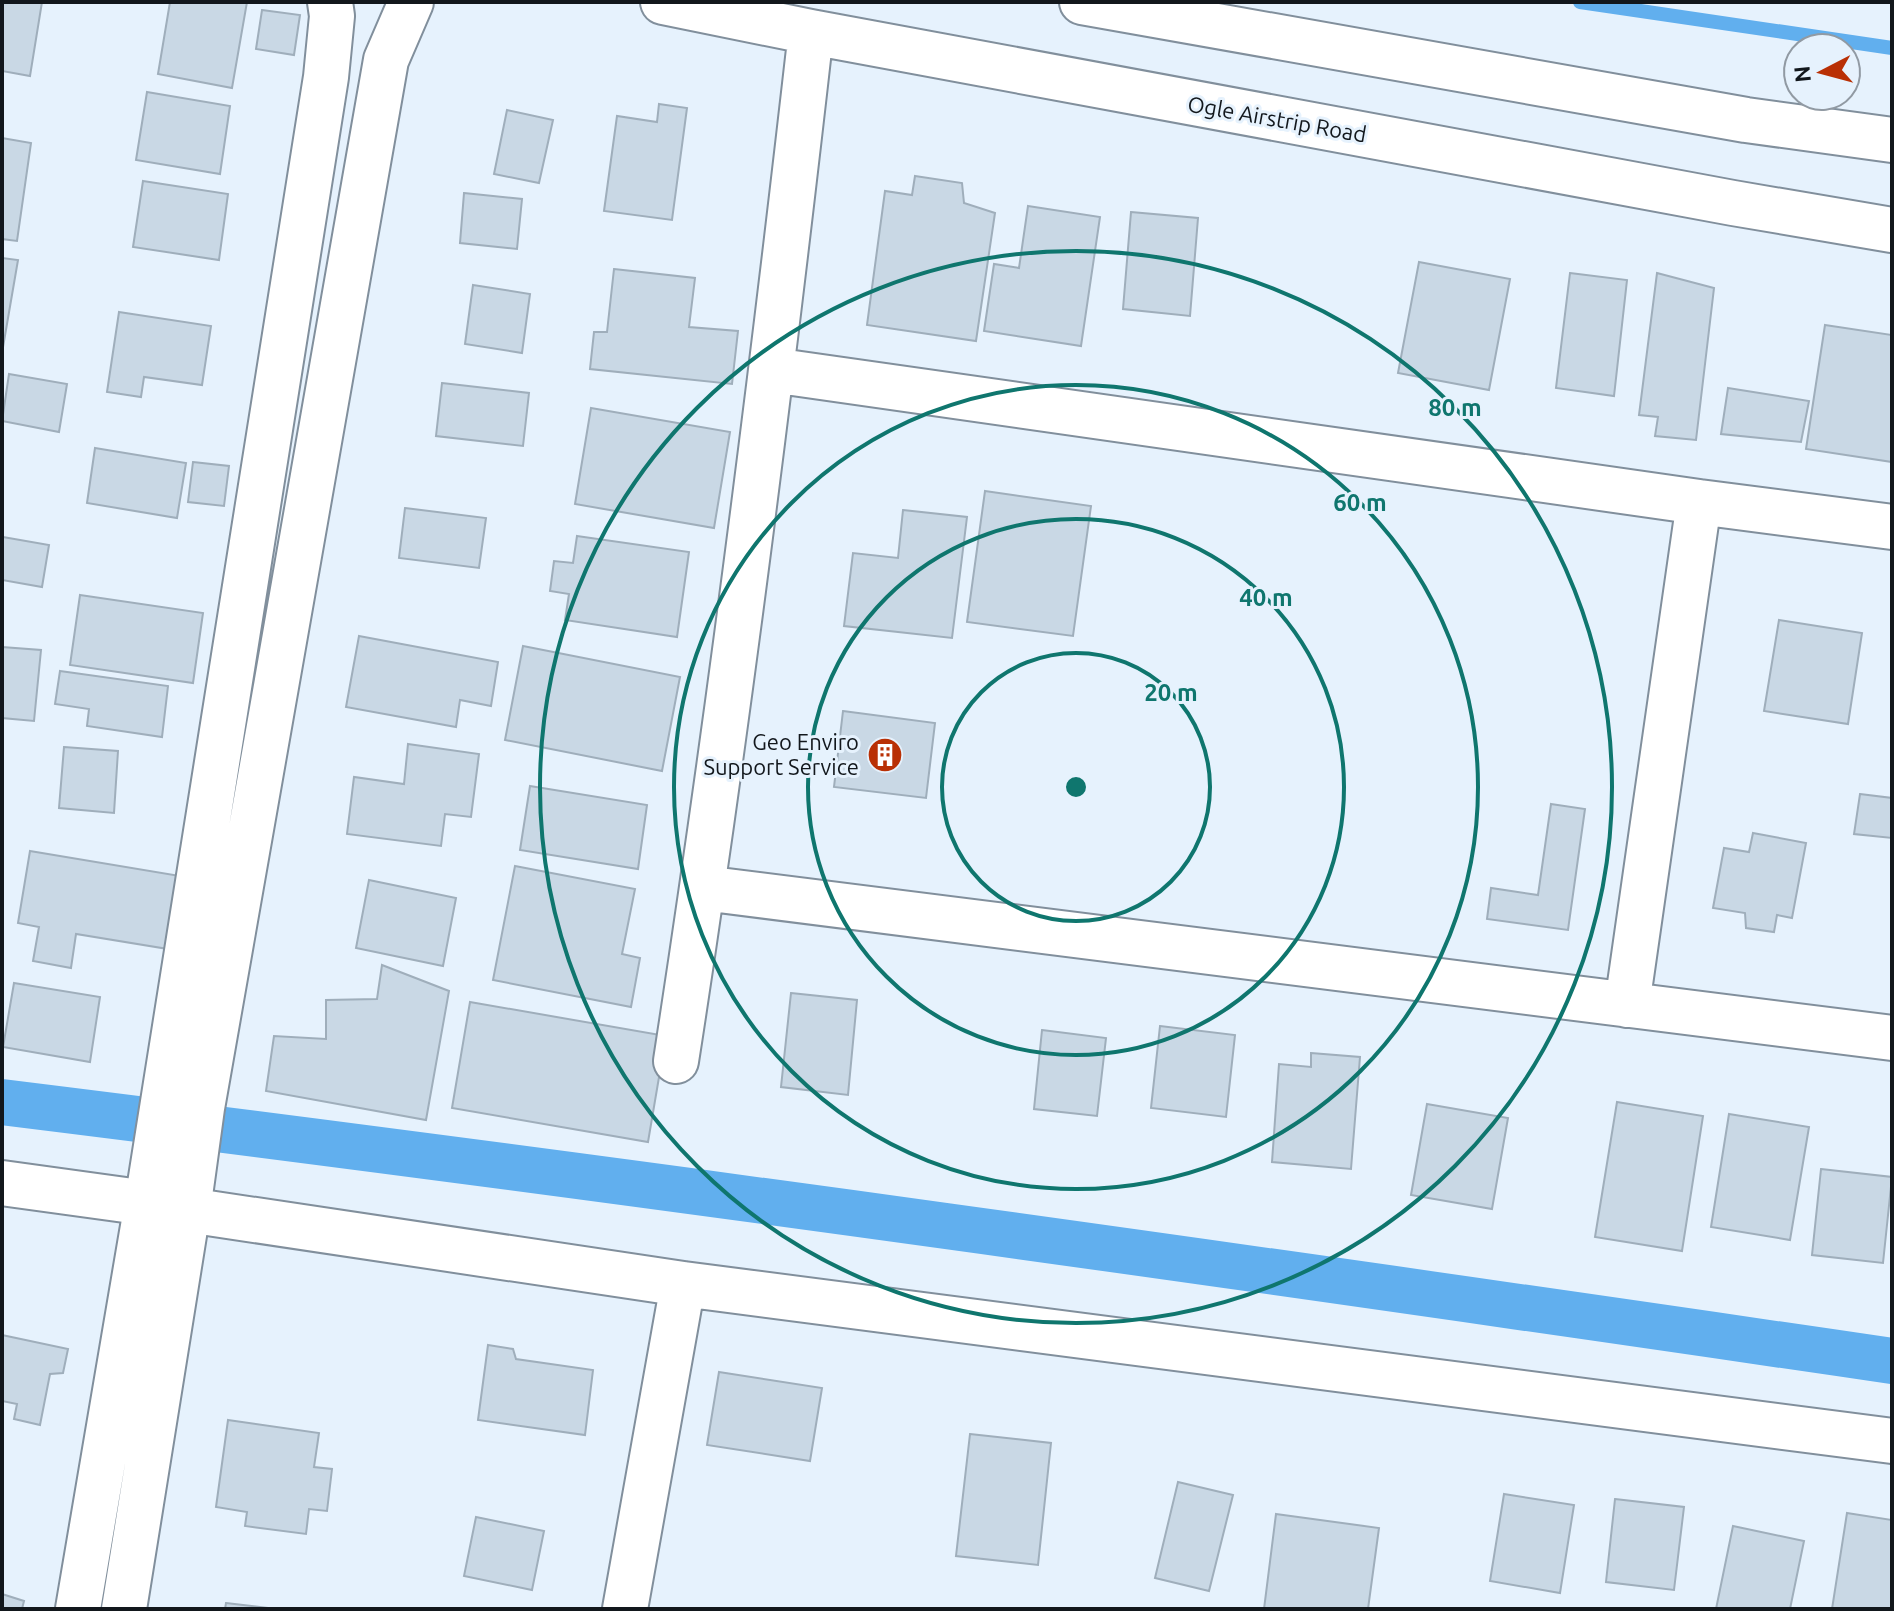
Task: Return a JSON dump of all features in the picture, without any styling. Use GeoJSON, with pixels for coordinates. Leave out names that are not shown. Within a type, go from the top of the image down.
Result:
{"type":"FeatureCollection","features":[{"type":"Feature","properties":{"kind":"street"},"geometry":{"type":"LineString","coordinates":[[124,1609],[170,1187],[324,92],[332,16],[330,2]]}},
{"type":"Feature","properties":{"kind":"street"},"geometry":{"type":"LineString","coordinates":[[182,1105],[386,60],[411,2]]}},
{"type":"Feature","properties":{"kind":"street","name":"Ogle Airstrip Road"},"geometry":{"type":"LineString","coordinates":[[663,2],[811,32],[1892,230]]}},
{"type":"Feature","properties":{"kind":"street"},"geometry":{"type":"LineString","coordinates":[[1082,2],[1746,120],[1892,140]]}},
{"type":"Feature","properties":{"kind":"street"},"geometry":{"type":"LineString","coordinates":[[676,1061],[703,888],[772,370],[811,32]]}},
{"type":"Feature","properties":{"kind":"street"},"geometry":{"type":"LineString","coordinates":[[772,370],[1892,527]]}},
{"type":"Feature","properties":{"kind":"street"},"geometry":{"type":"LineString","coordinates":[[1627,1005],[1699,502]]}},
{"type":"Feature","properties":{"kind":"street"},"geometry":{"type":"LineString","coordinates":[[703,888],[1892,1038]]}},
{"type":"Feature","properties":{"kind":"street"},"geometry":{"type":"LineString","coordinates":[[2,1183],[170,1187],[683,1284],[1892,1441]]}},
{"type":"Feature","properties":{"kind":"street"},"geometry":{"type":"LineString","coordinates":[[78,1609],[170,1187]]}},
{"type":"Feature","properties":{"kind":"street"},"geometry":{"type":"LineString","coordinates":[[625,1609],[683,1284]]}},
{"type":"Feature","properties":{"kind":"building"},"geometry":{"type":"Polygon","coordinates":[[[2,2],[42,2],[30,76],[2,71],[2,2]]]}},
{"type":"Feature","properties":{"kind":"building"},"geometry":{"type":"Polygon","coordinates":[[[170,2],[247,2],[232,88],[158,74],[170,2]]]}},
{"type":"Feature","properties":{"kind":"building"},"geometry":{"type":"Polygon","coordinates":[[[262,10],[300,15],[294,55],[256,49],[262,10]]]}},
{"type":"Feature","properties":{"kind":"building"},"geometry":{"type":"Polygon","coordinates":[[[147,92],[230,106],[220,174],[136,160],[147,92]]]}},
{"type":"Feature","properties":{"kind":"building"},"geometry":{"type":"Polygon","coordinates":[[[659,104],[687,108],[672,220],[604,211],[617,116],[657,122],[659,104]]]}},
{"type":"Feature","properties":{"kind":"building"},"geometry":{"type":"Polygon","coordinates":[[[507,110],[553,120],[539,183],[494,174],[507,110]]]}},
{"type":"Feature","properties":{"kind":"building"},"geometry":{"type":"Polygon","coordinates":[[[2,138],[31,143],[17,241],[2,239],[2,138]]]}},
{"type":"Feature","properties":{"kind":"building"},"geometry":{"type":"Polygon","coordinates":[[[915,176],[962,183],[964,203],[995,213],[976,341],[867,325],[885,191],[912,195],[915,176]]]}},
{"type":"Feature","properties":{"kind":"building"},"geometry":{"type":"Polygon","coordinates":[[[143,181],[228,194],[219,260],[133,247],[143,181]]]}},
{"type":"Feature","properties":{"kind":"building"},"geometry":{"type":"Polygon","coordinates":[[[464,193],[522,199],[517,249],[460,243],[464,193]]]}},
{"type":"Feature","properties":{"kind":"building"},"geometry":{"type":"Polygon","coordinates":[[[1028,206],[1100,217],[1081,346],[984,331],[994,264],[1019,268],[1028,206]]]}},
{"type":"Feature","properties":{"kind":"building"},"geometry":{"type":"Polygon","coordinates":[[[1131,212],[1198,218],[1190,316],[1123,309],[1131,212]]]}},
{"type":"Feature","properties":{"kind":"building"},"geometry":{"type":"Polygon","coordinates":[[[2,258],[18,260],[2,353],[2,258]]]}},
{"type":"Feature","properties":{"kind":"building"},"geometry":{"type":"Polygon","coordinates":[[[1419,262],[1510,279],[1489,390],[1398,373],[1419,262]]]}},
{"type":"Feature","properties":{"kind":"building"},"geometry":{"type":"Polygon","coordinates":[[[614,269],[695,278],[689,327],[738,331],[732,384],[590,369],[594,332],[607,332],[614,269]]]}},
{"type":"Feature","properties":{"kind":"building"},"geometry":{"type":"Polygon","coordinates":[[[1570,273],[1627,280],[1614,396],[1556,388],[1570,273]]]}},
{"type":"Feature","properties":{"kind":"building"},"geometry":{"type":"Polygon","coordinates":[[[1657,273],[1714,288],[1696,440],[1655,436],[1658,417],[1639,415],[1657,273]]]}},
{"type":"Feature","properties":{"kind":"building"},"geometry":{"type":"Polygon","coordinates":[[[473,285],[530,294],[522,353],[465,344],[473,285]]]}},
{"type":"Feature","properties":{"kind":"building"},"geometry":{"type":"Polygon","coordinates":[[[119,312],[211,326],[202,385],[144,377],[141,397],[107,392],[119,312]]]}},
{"type":"Feature","properties":{"kind":"building"},"geometry":{"type":"Polygon","coordinates":[[[1825,325],[1892,335],[1892,462],[1806,449],[1825,325]]]}},
{"type":"Feature","properties":{"kind":"building"},"geometry":{"type":"Polygon","coordinates":[[[9,374],[67,384],[59,432],[2,421],[9,374]]]}},
{"type":"Feature","properties":{"kind":"building"},"geometry":{"type":"Polygon","coordinates":[[[442,383],[529,393],[523,446],[436,436],[442,383]]]}},
{"type":"Feature","properties":{"kind":"building"},"geometry":{"type":"Polygon","coordinates":[[[1728,388],[1809,401],[1801,442],[1721,434],[1728,388]]]}},
{"type":"Feature","properties":{"kind":"building"},"geometry":{"type":"Polygon","coordinates":[[[591,408],[730,432],[714,528],[575,504],[591,408]]]}},
{"type":"Feature","properties":{"kind":"building"},"geometry":{"type":"Polygon","coordinates":[[[95,448],[186,463],[177,518],[87,503],[95,448]]]}},
{"type":"Feature","properties":{"kind":"building"},"geometry":{"type":"Polygon","coordinates":[[[193,462],[229,466],[224,506],[188,502],[193,462]]]}},
{"type":"Feature","properties":{"kind":"building"},"geometry":{"type":"Polygon","coordinates":[[[985,491],[1091,506],[1073,636],[967,622],[985,491]]]}},
{"type":"Feature","properties":{"kind":"building"},"geometry":{"type":"Polygon","coordinates":[[[405,508],[486,518],[479,568],[399,558],[405,508]]]}},
{"type":"Feature","properties":{"kind":"building"},"geometry":{"type":"Polygon","coordinates":[[[903,510],[967,517],[952,638],[844,626],[853,553],[898,558],[903,510]]]}},
{"type":"Feature","properties":{"kind":"building"},"geometry":{"type":"Polygon","coordinates":[[[577,536],[689,552],[677,637],[565,620],[569,594],[550,591],[554,561],[573,563],[577,536]]]}},
{"type":"Feature","properties":{"kind":"building"},"geometry":{"type":"Polygon","coordinates":[[[3,537],[49,545],[42,587],[2,580],[3,537]]]}},
{"type":"Feature","properties":{"kind":"building"},"geometry":{"type":"Polygon","coordinates":[[[80,595],[203,613],[193,683],[70,665],[80,595]]]}},
{"type":"Feature","properties":{"kind":"building"},"geometry":{"type":"Polygon","coordinates":[[[1779,620],[1862,633],[1848,724],[1764,711],[1779,620]]]}},
{"type":"Feature","properties":{"kind":"building"},"geometry":{"type":"Polygon","coordinates":[[[359,636],[498,662],[491,706],[460,700],[456,727],[346,707],[359,636]]]}},
{"type":"Feature","properties":{"kind":"building"},"geometry":{"type":"Polygon","coordinates":[[[523,646],[680,677],[662,771],[505,740],[523,646]]]}},
{"type":"Feature","properties":{"kind":"building"},"geometry":{"type":"Polygon","coordinates":[[[2,647],[41,650],[34,721],[2,718],[2,647]]]}},
{"type":"Feature","properties":{"kind":"building"},"geometry":{"type":"Polygon","coordinates":[[[60,671],[168,686],[162,737],[87,726],[89,709],[55,704],[60,671]]]}},
{"type":"Feature","properties":{"kind":"building","name":"Geo Enviro Support Service"},"geometry":{"type":"Polygon","coordinates":[[[843,711],[935,723],[926,798],[834,787],[843,711]]]}},
{"type":"Feature","properties":{"kind":"building"},"geometry":{"type":"Polygon","coordinates":[[[408,744],[479,754],[471,817],[445,814],[441,846],[347,834],[354,777],[404,784],[408,744]]]}},
{"type":"Feature","properties":{"kind":"building"},"geometry":{"type":"Polygon","coordinates":[[[64,747],[118,751],[114,813],[59,808],[64,747]]]}},
{"type":"Feature","properties":{"kind":"building"},"geometry":{"type":"Polygon","coordinates":[[[530,786],[647,805],[638,869],[520,850],[530,786]]]}},
{"type":"Feature","properties":{"kind":"building"},"geometry":{"type":"Polygon","coordinates":[[[1860,794],[1892,798],[1892,838],[1854,834],[1860,794]]]}},
{"type":"Feature","properties":{"kind":"building"},"geometry":{"type":"Polygon","coordinates":[[[1551,804],[1585,809],[1568,930],[1487,919],[1491,888],[1538,895],[1551,804]]]}},
{"type":"Feature","properties":{"kind":"building"},"geometry":{"type":"Polygon","coordinates":[[[1753,833],[1806,843],[1792,918],[1777,915],[1774,932],[1746,928],[1745,913],[1713,908],[1724,848],[1749,852],[1753,833]]]}},
{"type":"Feature","properties":{"kind":"building"},"geometry":{"type":"Polygon","coordinates":[[[30,851],[180,876],[168,949],[76,934],[71,968],[33,961],[39,927],[18,923],[30,851]]]}},
{"type":"Feature","properties":{"kind":"building"},"geometry":{"type":"Polygon","coordinates":[[[515,866],[635,889],[622,954],[640,958],[631,1007],[493,980],[515,866]]]}},
{"type":"Feature","properties":{"kind":"building"},"geometry":{"type":"Polygon","coordinates":[[[369,880],[456,898],[443,966],[356,948],[369,880]]]}},
{"type":"Feature","properties":{"kind":"building"},"geometry":{"type":"Polygon","coordinates":[[[382,965],[449,991],[426,1120],[266,1091],[274,1036],[326,1039],[326,1000],[377,999],[382,965]]]}},
{"type":"Feature","properties":{"kind":"building"},"geometry":{"type":"Polygon","coordinates":[[[14,983],[100,997],[90,1062],[3,1047],[14,983]]]}},
{"type":"Feature","properties":{"kind":"building"},"geometry":{"type":"Polygon","coordinates":[[[791,993],[857,1000],[848,1095],[781,1087],[791,993]]]}},
{"type":"Feature","properties":{"kind":"building"},"geometry":{"type":"Polygon","coordinates":[[[470,1002],[666,1036],[648,1142],[452,1108],[470,1002]]]}},
{"type":"Feature","properties":{"kind":"building"},"geometry":{"type":"Polygon","coordinates":[[[1160,1026],[1235,1035],[1226,1117],[1151,1108],[1160,1026]]]}},
{"type":"Feature","properties":{"kind":"building"},"geometry":{"type":"Polygon","coordinates":[[[1042,1030],[1106,1038],[1097,1116],[1034,1109],[1042,1030]]]}},
{"type":"Feature","properties":{"kind":"building"},"geometry":{"type":"Polygon","coordinates":[[[1311,1053],[1360,1057],[1351,1169],[1272,1162],[1279,1064],[1311,1067],[1311,1053]]]}},
{"type":"Feature","properties":{"kind":"building"},"geometry":{"type":"Polygon","coordinates":[[[1617,1102],[1703,1116],[1682,1251],[1595,1237],[1617,1102]]]}},
{"type":"Feature","properties":{"kind":"building"},"geometry":{"type":"Polygon","coordinates":[[[1427,1104],[1508,1118],[1492,1209],[1411,1195],[1427,1104]]]}},
{"type":"Feature","properties":{"kind":"building"},"geometry":{"type":"Polygon","coordinates":[[[1729,1114],[1809,1127],[1790,1240],[1711,1227],[1729,1114]]]}},
{"type":"Feature","properties":{"kind":"building"},"geometry":{"type":"Polygon","coordinates":[[[1821,1169],[1892,1177],[1883,1263],[1812,1255],[1821,1169]]]}},
{"type":"Feature","properties":{"kind":"building"},"geometry":{"type":"Polygon","coordinates":[[[2,1335],[68,1349],[63,1373],[50,1374],[40,1425],[14,1419],[17,1404],[2,1401],[2,1335]]]}},
{"type":"Feature","properties":{"kind":"building"},"geometry":{"type":"Polygon","coordinates":[[[488,1345],[513,1349],[516,1359],[593,1370],[585,1435],[478,1420],[488,1345]]]}},
{"type":"Feature","properties":{"kind":"building"},"geometry":{"type":"Polygon","coordinates":[[[719,1372],[822,1388],[810,1461],[707,1445],[719,1372]]]}},
{"type":"Feature","properties":{"kind":"building"},"geometry":{"type":"Polygon","coordinates":[[[228,1420],[319,1433],[314,1467],[332,1469],[327,1511],[309,1509],[306,1534],[245,1526],[247,1512],[216,1507],[228,1420]]]}},
{"type":"Feature","properties":{"kind":"building"},"geometry":{"type":"Polygon","coordinates":[[[970,1434],[1051,1443],[1038,1565],[956,1556],[970,1434]]]}},
{"type":"Feature","properties":{"kind":"building"},"geometry":{"type":"Polygon","coordinates":[[[1178,1482],[1233,1495],[1209,1591],[1155,1578],[1178,1482]]]}},
{"type":"Feature","properties":{"kind":"building"},"geometry":{"type":"Polygon","coordinates":[[[1504,1494],[1574,1505],[1560,1593],[1490,1581],[1504,1494]]]}},
{"type":"Feature","properties":{"kind":"building"},"geometry":{"type":"Polygon","coordinates":[[[1615,1499],[1684,1507],[1674,1590],[1606,1582],[1615,1499]]]}},
{"type":"Feature","properties":{"kind":"building"},"geometry":{"type":"Polygon","coordinates":[[[1847,1513],[1892,1520],[1892,1609],[1832,1609],[1847,1513]]]}},
{"type":"Feature","properties":{"kind":"building"},"geometry":{"type":"Polygon","coordinates":[[[1276,1514],[1379,1528],[1368,1609],[1264,1609],[1276,1514]]]}},
{"type":"Feature","properties":{"kind":"building"},"geometry":{"type":"Polygon","coordinates":[[[476,1517],[544,1531],[532,1590],[464,1576],[476,1517]]]}},
{"type":"Feature","properties":{"kind":"building"},"geometry":{"type":"Polygon","coordinates":[[[1733,1526],[1804,1541],[1790,1609],[1716,1609],[1733,1526]]]}},
{"type":"Feature","properties":{"kind":"building"},"geometry":{"type":"Polygon","coordinates":[[[2,1594],[24,1601],[22,1609],[2,1609],[2,1594]]]}},
{"type":"Feature","properties":{"kind":"building"},"geometry":{"type":"Polygon","coordinates":[[[226,1603],[276,1609],[225,1609],[226,1603]]]}},
{"type":"Feature","properties":{"kind":"waterway"},"geometry":{"type":"LineString","coordinates":[[1580,2],[1892,48]]}},
{"type":"Feature","properties":{"kind":"waterway"},"geometry":{"type":"LineString","coordinates":[[2,1102],[948,1226],[1892,1361]]}},
{"type":"Feature","properties":{"kind":"place","name":"Geo Enviro Support Service"},"geometry":{"type":"Point","coordinates":[885,755]}}]}
